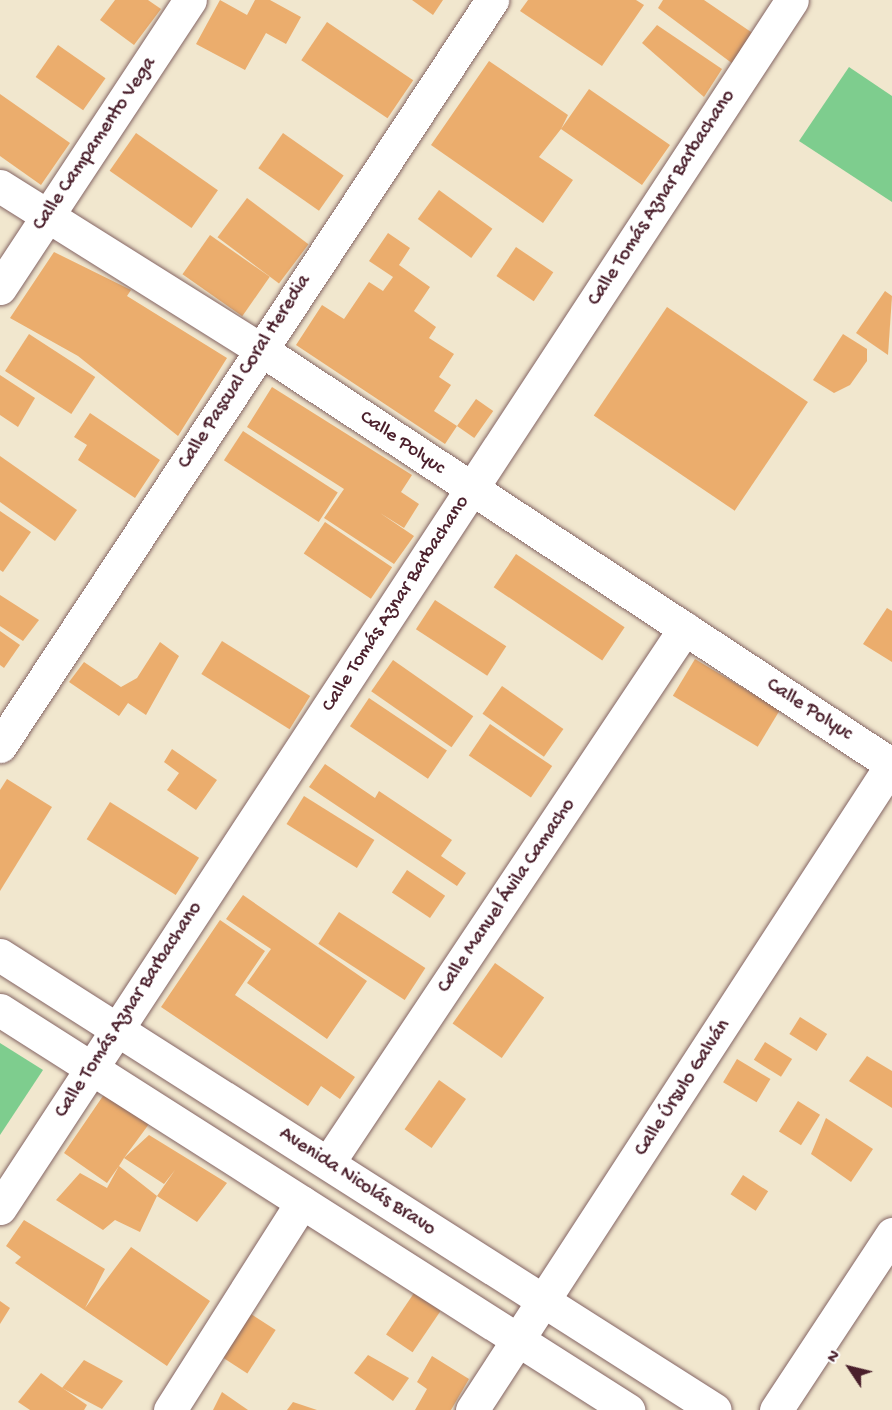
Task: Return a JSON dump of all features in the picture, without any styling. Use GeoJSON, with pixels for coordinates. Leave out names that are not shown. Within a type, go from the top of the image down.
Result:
{"type":"FeatureCollection","features":[{"type":"Feature","properties":{"kind":"street","name":"Calle Campamento Vega"},"geometry":{"type":"LineString","coordinates":[[0,288],[190,0]]}},
{"type":"Feature","properties":{"kind":"street","name":"Calle Pascual Coral Heredia"},"geometry":{"type":"LineString","coordinates":[[0,746],[492,0]]}},
{"type":"Feature","properties":{"kind":"street","name":"Calle Tomás Aznar Barbachano"},"geometry":{"type":"LineString","coordinates":[[0,1208],[792,0]]}},
{"type":"Feature","properties":{"kind":"street","name":"Calle Polyuc"},"geometry":{"type":"LineString","coordinates":[[0,186],[260,349],[892,764]]}},
{"type":"Feature","properties":{"kind":"street","name":"Calle Manuel Ávila Camacho"},"geometry":{"type":"LineString","coordinates":[[328,1164],[685,628]]}},
{"type":"Feature","properties":{"kind":"street","name":"Calle Úrsulo Galván"},"geometry":{"type":"LineString","coordinates":[[472,1410],[545,1302],[892,764]]}},
{"type":"Feature","properties":{"kind":"street","name":"Avenida Nicolás Bravo"},"geometry":{"type":"LineString","coordinates":[[0,955],[715,1410]]}},
{"type":"Feature","properties":{"kind":"street"},"geometry":{"type":"LineString","coordinates":[[0,1010],[628,1410]]}},
{"type":"Feature","properties":{"kind":"street"},"geometry":{"type":"LineString","coordinates":[[170,1410],[302,1202]]}},
{"type":"Feature","properties":{"kind":"street"},"geometry":{"type":"LineString","coordinates":[[776,1410],[892,1234]]}},
{"type":"Feature","properties":{"kind":"green space"},"geometry":{"type":"Polygon","coordinates":[[[849,67],[892,96],[892,202],[799,141],[849,67]]]}},
{"type":"Feature","properties":{"kind":"green space"},"geometry":{"type":"Polygon","coordinates":[[[0,1043],[43,1070],[0,1135],[0,1043]]]}},
{"type":"Feature","properties":{"kind":"building"},"geometry":{"type":"Polygon","coordinates":[[[115,0],[148,0],[161,9],[134,45],[100,20],[115,0]]]}},
{"type":"Feature","properties":{"kind":"building"},"geometry":{"type":"Polygon","coordinates":[[[220,0],[247,15],[255,0],[270,0],[301,17],[286,44],[266,33],[245,70],[196,44],[220,0]]]}},
{"type":"Feature","properties":{"kind":"building"},"geometry":{"type":"Polygon","coordinates":[[[412,0],[443,0],[433,15],[412,0]]]}},
{"type":"Feature","properties":{"kind":"building"},"geometry":{"type":"Polygon","coordinates":[[[528,0],[636,0],[644,5],[602,66],[520,11],[528,0]]]}},
{"type":"Feature","properties":{"kind":"building"},"geometry":{"type":"Polygon","coordinates":[[[663,0],[704,0],[754,34],[733,64],[658,8],[663,0]]]}},
{"type":"Feature","properties":{"kind":"building"},"geometry":{"type":"Polygon","coordinates":[[[327,22],[413,80],[387,118],[301,60],[327,22]]]}},
{"type":"Feature","properties":{"kind":"building"},"geometry":{"type":"Polygon","coordinates":[[[657,25],[722,69],[704,97],[642,43],[657,25]]]}},
{"type":"Feature","properties":{"kind":"building"},"geometry":{"type":"Polygon","coordinates":[[[58,45],[106,78],[83,110],[36,77],[58,45]]]}},
{"type":"Feature","properties":{"kind":"building"},"geometry":{"type":"Polygon","coordinates":[[[489,61],[568,115],[561,129],[539,157],[573,180],[543,223],[431,145],[489,61]]]}},
{"type":"Feature","properties":{"kind":"building"},"geometry":{"type":"Polygon","coordinates":[[[589,89],[670,145],[642,185],[561,129],[589,89]]]}},
{"type":"Feature","properties":{"kind":"building"},"geometry":{"type":"Polygon","coordinates":[[[0,94],[70,143],[41,185],[0,156],[0,94]]]}},
{"type":"Feature","properties":{"kind":"building"},"geometry":{"type":"Polygon","coordinates":[[[136,133],[218,190],[192,228],[110,171],[136,133]]]}},
{"type":"Feature","properties":{"kind":"building"},"geometry":{"type":"Polygon","coordinates":[[[283,133],[344,175],[319,211],[258,168],[283,133]]]}},
{"type":"Feature","properties":{"kind":"building"},"geometry":{"type":"Polygon","coordinates":[[[439,190],[492,229],[471,258],[418,219],[439,190]]]}},
{"type":"Feature","properties":{"kind":"building"},"geometry":{"type":"Polygon","coordinates":[[[247,198],[308,244],[279,283],[218,237],[247,198]]]}},
{"type":"Feature","properties":{"kind":"building"},"geometry":{"type":"Polygon","coordinates":[[[388,233],[410,248],[399,265],[430,287],[414,311],[436,327],[429,338],[454,354],[439,377],[451,385],[434,411],[457,426],[445,444],[296,345],[322,305],[344,319],[369,282],[383,291],[393,277],[369,261],[388,233]]]}},
{"type":"Feature","properties":{"kind":"building"},"geometry":{"type":"Polygon","coordinates":[[[210,235],[270,277],[242,316],[182,274],[210,235]]]}},
{"type":"Feature","properties":{"kind":"building"},"geometry":{"type":"Polygon","coordinates":[[[516,247],[553,272],[534,301],[496,276],[516,247]]]}},
{"type":"Feature","properties":{"kind":"building"},"geometry":{"type":"Polygon","coordinates":[[[54,252],[131,290],[127,296],[227,358],[178,436],[78,356],[10,318],[54,252]]]}},
{"type":"Feature","properties":{"kind":"building"},"geometry":{"type":"Polygon","coordinates":[[[885,291],[892,296],[888,355],[856,333],[885,291]]]}},
{"type":"Feature","properties":{"kind":"building"},"geometry":{"type":"Polygon","coordinates":[[[667,307],[808,402],[735,511],[594,416],[667,307]]]}},
{"type":"Feature","properties":{"kind":"building"},"geometry":{"type":"Polygon","coordinates":[[[29,334],[95,377],[71,414],[5,371],[29,334]]]}},
{"type":"Feature","properties":{"kind":"building"},"geometry":{"type":"Polygon","coordinates":[[[843,334],[867,349],[867,361],[850,385],[834,393],[813,380],[843,334]]]}},
{"type":"Feature","properties":{"kind":"building"},"geometry":{"type":"Polygon","coordinates":[[[0,375],[35,398],[18,427],[0,415],[0,375]]]}},
{"type":"Feature","properties":{"kind":"building"},"geometry":{"type":"Polygon","coordinates":[[[272,387],[412,475],[401,492],[419,504],[404,528],[380,513],[414,536],[394,564],[324,518],[344,489],[247,427],[272,387]]]}},
{"type":"Feature","properties":{"kind":"building"},"geometry":{"type":"Polygon","coordinates":[[[476,399],[493,411],[474,438],[457,426],[476,399]]]}},
{"type":"Feature","properties":{"kind":"building"},"geometry":{"type":"Polygon","coordinates":[[[90,413],[160,460],[135,498],[78,460],[87,445],[74,437],[90,413]]]}},
{"type":"Feature","properties":{"kind":"building"},"geometry":{"type":"Polygon","coordinates":[[[243,431],[338,493],[319,522],[224,460],[243,431]]]}},
{"type":"Feature","properties":{"kind":"building"},"geometry":{"type":"Polygon","coordinates":[[[0,456],[77,510],[55,541],[0,502],[0,456]]]}},
{"type":"Feature","properties":{"kind":"building"},"geometry":{"type":"Polygon","coordinates":[[[0,511],[31,532],[3,572],[0,570],[0,511]]]}},
{"type":"Feature","properties":{"kind":"building"},"geometry":{"type":"Polygon","coordinates":[[[325,522],[392,567],[371,599],[304,554],[325,522]]]}},
{"type":"Feature","properties":{"kind":"building"},"geometry":{"type":"Polygon","coordinates":[[[516,554],[625,627],[602,660],[494,587],[516,554]]]}},
{"type":"Feature","properties":{"kind":"building"},"geometry":{"type":"Polygon","coordinates":[[[0,595],[39,620],[23,641],[0,626],[0,595]]]}},
{"type":"Feature","properties":{"kind":"building"},"geometry":{"type":"Polygon","coordinates":[[[435,600],[506,646],[487,676],[416,629],[435,600]]]}},
{"type":"Feature","properties":{"kind":"building"},"geometry":{"type":"Polygon","coordinates":[[[887,608],[892,611],[892,662],[863,644],[887,608]]]}},
{"type":"Feature","properties":{"kind":"building"},"geometry":{"type":"Polygon","coordinates":[[[0,631],[20,645],[4,668],[0,665],[0,631]]]}},
{"type":"Feature","properties":{"kind":"building"},"geometry":{"type":"Polygon","coordinates":[[[222,641],[310,696],[290,729],[201,674],[222,641]]]}},
{"type":"Feature","properties":{"kind":"building"},"geometry":{"type":"Polygon","coordinates":[[[160,642],[179,656],[146,715],[128,703],[119,716],[69,682],[84,662],[121,687],[137,678],[160,642]]]}},
{"type":"Feature","properties":{"kind":"building"},"geometry":{"type":"Polygon","coordinates":[[[695,659],[780,710],[758,747],[673,696],[695,659]]]}},
{"type":"Feature","properties":{"kind":"building"},"geometry":{"type":"Polygon","coordinates":[[[393,660],[473,716],[451,747],[371,691],[393,660]]]}},
{"type":"Feature","properties":{"kind":"building"},"geometry":{"type":"Polygon","coordinates":[[[502,686],[563,729],[544,757],[482,714],[502,686]]]}},
{"type":"Feature","properties":{"kind":"building"},"geometry":{"type":"Polygon","coordinates":[[[369,698],[447,751],[428,779],[350,726],[369,698]]]}},
{"type":"Feature","properties":{"kind":"building"},"geometry":{"type":"Polygon","coordinates":[[[490,724],[552,766],[531,797],[469,756],[490,724]]]}},
{"type":"Feature","properties":{"kind":"building"},"geometry":{"type":"Polygon","coordinates":[[[172,749],[217,780],[196,810],[167,790],[179,773],[164,762],[172,749]]]}},
{"type":"Feature","properties":{"kind":"building"},"geometry":{"type":"Polygon","coordinates":[[[325,764],[375,798],[379,791],[452,840],[441,856],[466,873],[457,886],[309,787],[325,764]]]}},
{"type":"Feature","properties":{"kind":"building"},"geometry":{"type":"Polygon","coordinates":[[[7,779],[52,807],[0,891],[0,790],[7,779]]]}},
{"type":"Feature","properties":{"kind":"building"},"geometry":{"type":"Polygon","coordinates":[[[304,796],[374,840],[357,868],[287,824],[304,796]]]}},
{"type":"Feature","properties":{"kind":"building"},"geometry":{"type":"Polygon","coordinates":[[[110,802],[199,858],[176,895],[87,839],[110,802]]]}},
{"type":"Feature","properties":{"kind":"building"},"geometry":{"type":"Polygon","coordinates":[[[407,870],[445,896],[430,918],[392,892],[407,870]]]}},
{"type":"Feature","properties":{"kind":"building"},"geometry":{"type":"Polygon","coordinates":[[[243,895],[367,981],[327,1039],[247,983],[271,949],[226,919],[243,895]]]}},
{"type":"Feature","properties":{"kind":"building"},"geometry":{"type":"Polygon","coordinates":[[[339,912],[425,968],[405,1000],[318,944],[339,912]]]}},
{"type":"Feature","properties":{"kind":"building"},"geometry":{"type":"Polygon","coordinates":[[[220,920],[265,951],[235,995],[355,1077],[340,1099],[321,1086],[308,1106],[161,1007],[220,920]]]}},
{"type":"Feature","properties":{"kind":"building"},"geometry":{"type":"Polygon","coordinates":[[[495,963],[544,997],[502,1058],[453,1024],[495,963]]]}},
{"type":"Feature","properties":{"kind":"building"},"geometry":{"type":"Polygon","coordinates":[[[800,1017],[827,1034],[817,1051],[789,1034],[800,1017]]]}},
{"type":"Feature","properties":{"kind":"building"},"geometry":{"type":"Polygon","coordinates":[[[765,1042],[792,1059],[781,1077],[754,1060],[765,1042]]]}},
{"type":"Feature","properties":{"kind":"building"},"geometry":{"type":"Polygon","coordinates":[[[867,1056],[892,1071],[892,1108],[849,1081],[867,1056]]]}},
{"type":"Feature","properties":{"kind":"building"},"geometry":{"type":"Polygon","coordinates":[[[737,1059],[770,1079],[757,1102],[723,1082],[737,1059]]]}},
{"type":"Feature","properties":{"kind":"building"},"geometry":{"type":"Polygon","coordinates":[[[439,1080],[466,1099],[432,1148],[405,1129],[439,1080]]]}},
{"type":"Feature","properties":{"kind":"building"},"geometry":{"type":"Polygon","coordinates":[[[105,1093],[149,1124],[107,1183],[64,1153],[105,1093]]]}},
{"type":"Feature","properties":{"kind":"building"},"geometry":{"type":"Polygon","coordinates":[[[798,1101],[820,1115],[801,1145],[779,1132],[798,1101]]]}},
{"type":"Feature","properties":{"kind":"building"},"geometry":{"type":"Polygon","coordinates":[[[826,1118],[873,1149],[851,1182],[811,1154],[826,1118]]]}},
{"type":"Feature","properties":{"kind":"building"},"geometry":{"type":"Polygon","coordinates":[[[149,1135],[227,1183],[197,1222],[157,1196],[175,1170],[164,1184],[124,1158],[149,1135]]]}},
{"type":"Feature","properties":{"kind":"building"},"geometry":{"type":"Polygon","coordinates":[[[119,1166],[157,1196],[140,1232],[115,1220],[103,1230],[56,1200],[80,1173],[107,1188],[119,1166]]]}},
{"type":"Feature","properties":{"kind":"building"},"geometry":{"type":"Polygon","coordinates":[[[743,1175],[768,1191],[756,1211],[730,1194],[743,1175]]]}},
{"type":"Feature","properties":{"kind":"building"},"geometry":{"type":"Polygon","coordinates":[[[24,1220],[105,1269],[85,1308],[131,1247],[210,1301],[167,1366],[15,1263],[21,1257],[6,1246],[24,1220]]]}},
{"type":"Feature","properties":{"kind":"building"},"geometry":{"type":"Polygon","coordinates":[[[414,1293],[441,1311],[413,1352],[386,1334],[414,1293]]]}},
{"type":"Feature","properties":{"kind":"building"},"geometry":{"type":"Polygon","coordinates":[[[0,1301],[10,1308],[0,1324],[0,1301]]]}},
{"type":"Feature","properties":{"kind":"building"},"geometry":{"type":"Polygon","coordinates":[[[248,1312],[276,1330],[247,1374],[220,1356],[248,1312]]]}},
{"type":"Feature","properties":{"kind":"building"},"geometry":{"type":"Polygon","coordinates":[[[368,1355],[409,1378],[393,1401],[354,1373],[368,1355]]]}},
{"type":"Feature","properties":{"kind":"building"},"geometry":{"type":"Polygon","coordinates":[[[432,1356],[469,1379],[451,1410],[415,1410],[427,1389],[417,1382],[432,1356]]]}},
{"type":"Feature","properties":{"kind":"building"},"geometry":{"type":"Polygon","coordinates":[[[84,1360],[123,1381],[102,1409],[62,1388],[84,1360]]]}},
{"type":"Feature","properties":{"kind":"building"},"geometry":{"type":"Polygon","coordinates":[[[41,1373],[87,1405],[84,1410],[30,1410],[18,1402],[41,1373]]]}},
{"type":"Feature","properties":{"kind":"building"},"geometry":{"type":"Polygon","coordinates":[[[222,1392],[248,1410],[213,1410],[222,1392]]]}},
{"type":"Feature","properties":{"kind":"building"},"geometry":{"type":"Polygon","coordinates":[[[293,1402],[317,1410],[287,1410],[293,1402]]]}}]}
